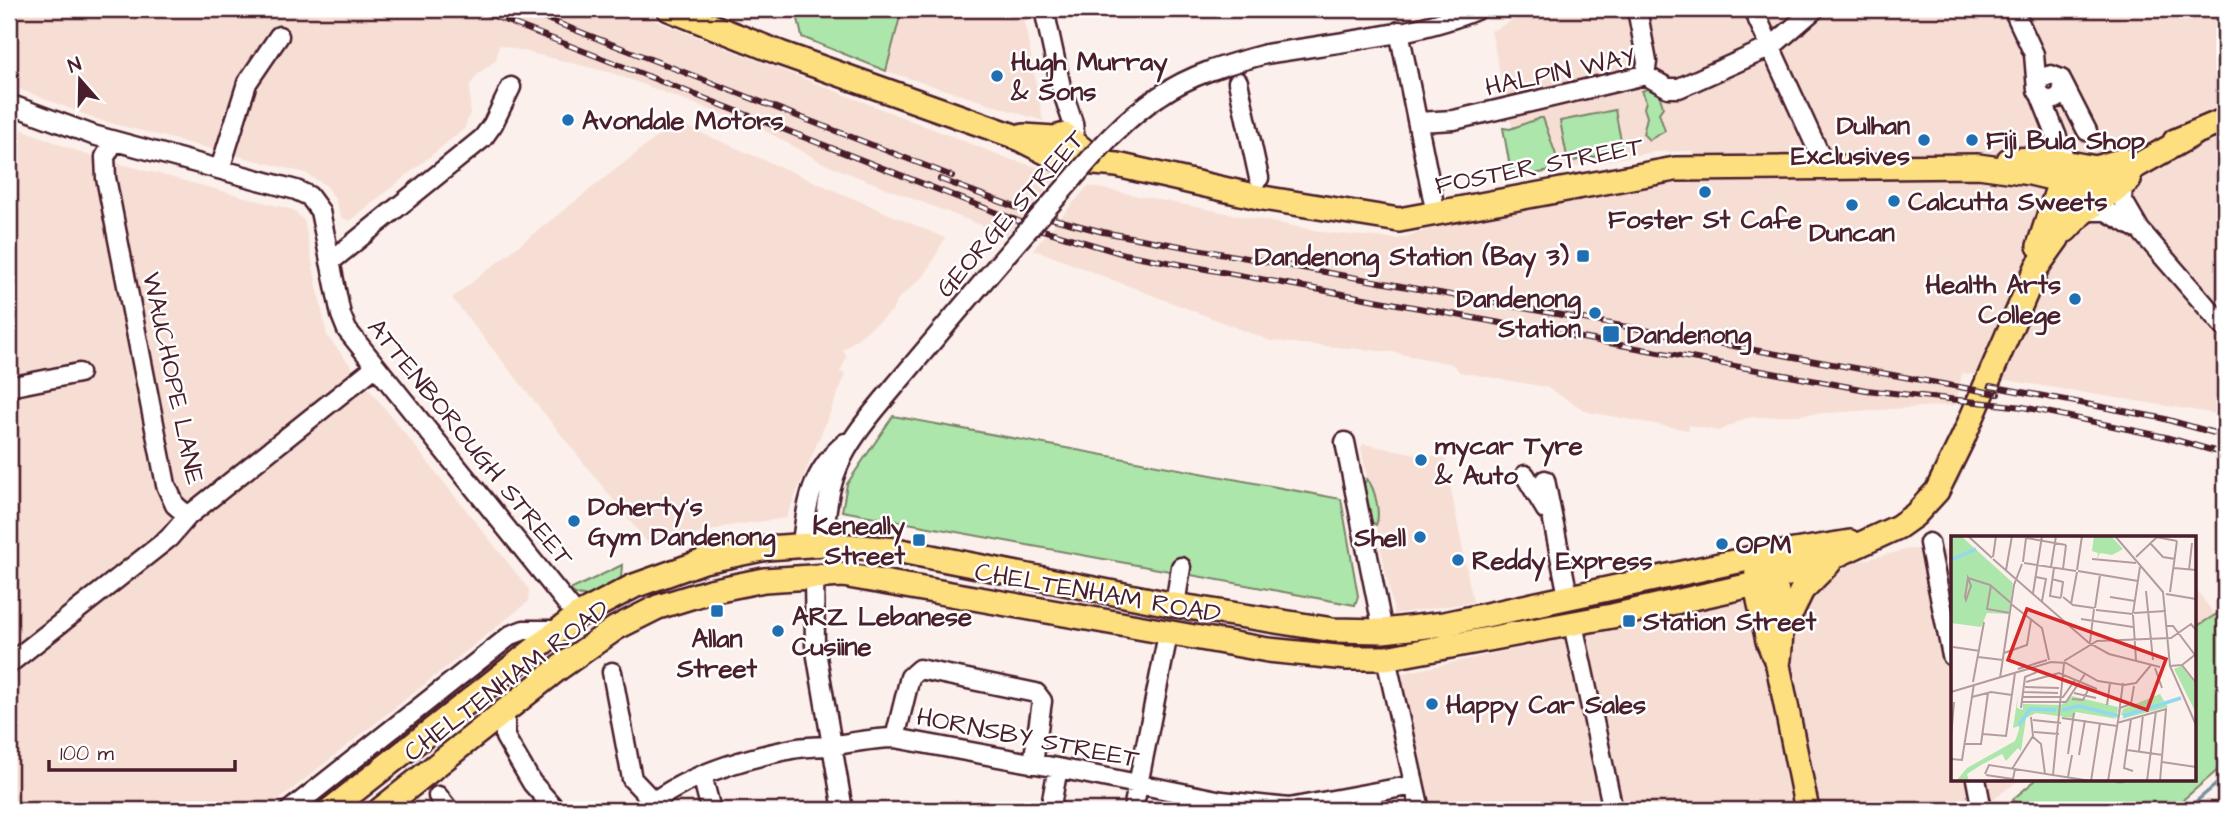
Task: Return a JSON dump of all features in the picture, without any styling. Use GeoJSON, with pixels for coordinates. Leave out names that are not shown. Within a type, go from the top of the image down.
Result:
{"type":"FeatureCollection","features":[{"type":"Feature","properties":{"kind":"main road"},"geometry":{"type":"LineString","coordinates":[[669,9],[780,53],[1014,136],[1063,147]]}},
{"type":"Feature","properties":{"kind":"main road","name":"FOSTER STREET"},"geometry":{"type":"LineString","coordinates":[[1063,147],[1117,165],[1264,198],[1388,219],[1407,219],[1667,169],[1978,166],[2028,159],[2099,183],[2112,179],[2225,120]]}},
{"type":"Feature","properties":{"kind":"main road","name":"FOSTER STREET"},"geometry":{"type":"LineString","coordinates":[[1978,166],[2030,173],[2098,168],[2190,136]]}},
{"type":"Feature","properties":{"kind":"main road"},"geometry":{"type":"LineString","coordinates":[[2057,239],[2085,211],[2123,185],[2167,149]]}},
{"type":"Feature","properties":{"kind":"main road","name":"CHELTENHAM ROAD"},"geometry":{"type":"LineString","coordinates":[[380,810],[559,668],[616,628],[658,607],[710,591],[751,583],[843,575],[1268,650],[1347,658],[1386,658],[1573,624],[1765,582],[1837,556],[1862,542],[1891,531],[1910,519],[1937,491],[1963,438],[2036,267],[2057,239],[2074,199],[2067,172]]}},
{"type":"Feature","properties":{"kind":"main road","name":"CHELTENHAM ROAD"},"geometry":{"type":"LineString","coordinates":[[2036,267],[2040,240],[2067,172]]}},
{"type":"Feature","properties":{"kind":"main road","name":"CHELTENHAM ROAD"},"geometry":{"type":"LineString","coordinates":[[330,810],[577,616],[634,586],[689,565],[750,551],[813,545],[896,550],[1175,604],[1333,630],[1383,631],[1444,624],[1757,557],[1825,545],[1862,542]]}},
{"type":"Feature","properties":{"kind":"main road"},"geometry":{"type":"LineString","coordinates":[[813,545],[814,576]]}},
{"type":"Feature","properties":{"kind":"main road"},"geometry":{"type":"LineString","coordinates":[[1781,633],[1802,590],[1837,556]]}},
{"type":"Feature","properties":{"kind":"main road"},"geometry":{"type":"LineString","coordinates":[[1757,557],[1765,582],[1780,608],[1778,665]]}},
{"type":"Feature","properties":{"kind":"main road"},"geometry":{"type":"LineString","coordinates":[[1765,582],[1766,634],[1778,665],[1807,810]]}},
{"type":"Feature","properties":{"kind":"main road"},"geometry":{"type":"LineString","coordinates":[[1568,596],[1573,624]]}},
{"type":"Feature","properties":{"kind":"main road"},"geometry":{"type":"LineString","coordinates":[[1168,634],[1175,604]]}},
{"type":"Feature","properties":{"kind":"main road"},"geometry":{"type":"LineString","coordinates":[[1383,631],[1386,658]]}},
{"type":"Feature","properties":{"kind":"street"},"geometry":{"type":"LineString","coordinates":[[1044,9],[1061,87],[1063,147]]}},
{"type":"Feature","properties":{"kind":"street"},"geometry":{"type":"LineString","coordinates":[[1753,9],[1826,168]]}},
{"type":"Feature","properties":{"kind":"street","name":"HALPIN WAY"},"geometry":{"type":"LineString","coordinates":[[1418,122],[1454,120],[1646,70],[1668,88],[1679,88],[1771,47],[1815,9]]}},
{"type":"Feature","properties":{"kind":"street"},"geometry":{"type":"LineString","coordinates":[[2013,9],[2034,54],[2039,92],[2067,172]]}},
{"type":"Feature","properties":{"kind":"street","name":"GEORGE STREET"},"geometry":{"type":"LineString","coordinates":[[813,545],[830,484],[856,434],[1015,244],[1109,138],[1135,114],[1183,82],[1212,69],[1266,54],[1399,31],[1472,10]]}},
{"type":"Feature","properties":{"kind":"street"},"geometry":{"type":"LineString","coordinates":[[1639,10],[1646,70]]}},
{"type":"Feature","properties":{"kind":"street"},"geometry":{"type":"LineString","coordinates":[[1399,31],[1436,214]]}},
{"type":"Feature","properties":{"kind":"street"},"geometry":{"type":"LineString","coordinates":[[220,169],[247,83],[279,36]]}},
{"type":"Feature","properties":{"kind":"street"},"geometry":{"type":"LineString","coordinates":[[2034,54],[2060,80],[2087,131]]}},
{"type":"Feature","properties":{"kind":"street"},"geometry":{"type":"LineString","coordinates":[[2039,92],[2048,101],[2059,98],[2063,91],[2060,80]]}},
{"type":"Feature","properties":{"kind":"street"},"geometry":{"type":"LineString","coordinates":[[1238,82],[1259,178]]}},
{"type":"Feature","properties":{"kind":"street"},"geometry":{"type":"LineString","coordinates":[[330,262],[483,138],[511,87]]}},
{"type":"Feature","properties":{"kind":"street","name":"ATTENBOROUGH STREET"},"geometry":{"type":"LineString","coordinates":[[9,104],[86,133],[296,190],[310,197],[320,211],[343,322],[375,367],[577,616]]}},
{"type":"Feature","properties":{"kind":"street"},"geometry":{"type":"LineString","coordinates":[[2028,159],[2044,146],[2054,131]]}},
{"type":"Feature","properties":{"kind":"street","name":"WAUCHOPE LANE"},"geometry":{"type":"LineString","coordinates":[[9,664],[169,538],[188,516],[173,502],[166,485],[106,178],[106,158],[114,141]]}},
{"type":"Feature","properties":{"kind":"street"},"geometry":{"type":"LineString","coordinates":[[2123,185],[2122,199],[2140,230],[2225,328]]}},
{"type":"Feature","properties":{"kind":"street"},"geometry":{"type":"LineString","coordinates":[[2085,211],[2106,211],[2140,230]]}},
{"type":"Feature","properties":{"kind":"street"},"geometry":{"type":"LineString","coordinates":[[188,516],[375,367]]}},
{"type":"Feature","properties":{"kind":"street"},"geometry":{"type":"LineString","coordinates":[[9,387],[79,373]]}},
{"type":"Feature","properties":{"kind":"street"},"geometry":{"type":"LineString","coordinates":[[1345,442],[1383,631]]}},
{"type":"Feature","properties":{"kind":"street"},"geometry":{"type":"LineString","coordinates":[[1525,475],[1553,522]]}},
{"type":"Feature","properties":{"kind":"street"},"geometry":{"type":"LineString","coordinates":[[1545,480],[1568,596]]}},
{"type":"Feature","properties":{"kind":"street"},"geometry":{"type":"LineString","coordinates":[[1929,543],[1948,614],[1951,646]]}},
{"type":"Feature","properties":{"kind":"street"},"geometry":{"type":"LineString","coordinates":[[1175,604],[1181,566]]}},
{"type":"Feature","properties":{"kind":"street"},"geometry":{"type":"LineString","coordinates":[[814,576],[815,645],[843,810]]}},
{"type":"Feature","properties":{"kind":"street"},"geometry":{"type":"LineString","coordinates":[[1573,624],[1613,810]]}},
{"type":"Feature","properties":{"kind":"street"},"geometry":{"type":"LineString","coordinates":[[290,810],[511,635],[524,630],[557,630]]}},
{"type":"Feature","properties":{"kind":"street"},"geometry":{"type":"LineString","coordinates":[[1133,810],[1168,634]]}},
{"type":"Feature","properties":{"kind":"street"},"geometry":{"type":"LineString","coordinates":[[1386,658],[1420,810]]}},
{"type":"Feature","properties":{"kind":"street"},"geometry":{"type":"LineString","coordinates":[[895,738],[910,677],[919,669],[1036,693],[1042,701],[1033,764]]}},
{"type":"Feature","properties":{"kind":"street"},"geometry":{"type":"LineString","coordinates":[[612,672],[632,779],[648,806]]}},
{"type":"Feature","properties":{"kind":"street"},"geometry":{"type":"LineString","coordinates":[[505,712],[505,737],[532,783],[555,810]]}},
{"type":"Feature","properties":{"kind":"street","name":"HORNSBY STREET"},"geometry":{"type":"LineString","coordinates":[[648,806],[702,775],[793,749],[878,738],[895,738],[1058,768],[1139,784],[1221,805],[1289,809],[1414,785]]}},
{"type":"Feature","properties":{"kind":"street"},"geometry":{"type":"LineString","coordinates":[[1050,810],[1058,768]]}},
{"type":"Feature","properties":{"kind":"street"},"geometry":{"type":"LineString","coordinates":[[702,775],[711,810]]}},
{"type":"Feature","properties":{"kind":"street"},"geometry":{"type":"LineString","coordinates":[[1976,780],[1982,810]]}},
{"type":"Feature","properties":{"kind":"shaded area"},"geometry":{"type":"Polygon","coordinates":[[[9,9],[625,9],[1012,160],[1060,173],[1006,235],[825,164],[762,129],[612,73],[499,45],[496,60],[478,74],[470,85],[470,113],[464,129],[350,221],[341,217],[327,186],[305,173],[99,120],[9,85],[9,9]]]}},
{"type":"Feature","properties":{"kind":"shaded area"},"geometry":{"type":"Polygon","coordinates":[[[898,9],[1022,9],[1043,121],[886,71],[898,9]]]}},
{"type":"Feature","properties":{"kind":"shaded area"},"geometry":{"type":"Polygon","coordinates":[[[1536,9],[2225,9],[2225,418],[2211,413],[1962,373],[1956,405],[1746,418],[1719,431],[1689,425],[1688,430],[1588,412],[1546,387],[1460,372],[1452,364],[1391,352],[1271,341],[1033,249],[1088,186],[1329,233],[1398,239],[1481,213],[1491,216],[1694,177],[1694,151],[1653,152],[1513,179],[1504,132],[1512,128],[1491,31],[1536,9]]]}},
{"type":"Feature","properties":{"kind":"shaded area"},"geometry":{"type":"Polygon","coordinates":[[[676,122],[945,238],[925,275],[898,299],[892,311],[843,350],[847,356],[840,372],[846,374],[786,518],[728,526],[651,547],[452,298],[676,122]]]}},
{"type":"Feature","properties":{"kind":"shaded area"},"geometry":{"type":"Polygon","coordinates":[[[9,124],[84,154],[293,210],[304,221],[327,336],[529,589],[528,602],[266,810],[9,810],[9,124]]]}},
{"type":"Feature","properties":{"kind":"shaded area","name":"Shell"},"geometry":{"type":"Polygon","coordinates":[[[1363,444],[1445,459],[1473,602],[1394,614],[1361,448],[1363,444]]]}},
{"type":"Feature","properties":{"kind":"shaded area"},"geometry":{"type":"Polygon","coordinates":[[[1909,549],[1951,551],[1951,780],[2020,780],[1977,810],[1427,810],[1399,674],[1720,605],[1827,579],[1856,562],[1909,549]]]}},
{"type":"Feature","properties":{"kind":"shaded area"},"geometry":{"type":"Polygon","coordinates":[[[2196,590],[2215,615],[2196,627],[2196,590]]]}},
{"type":"Feature","properties":{"kind":"green space"},"geometry":{"type":"Polygon","coordinates":[[[796,9],[902,9],[886,71],[802,37],[796,9]]]}},
{"type":"Feature","properties":{"kind":"green space"},"geometry":{"type":"Polygon","coordinates":[[[1651,87],[1658,90],[1663,107],[1659,113],[1665,131],[1649,140],[1643,134],[1647,117],[1642,91],[1651,87]]]}},
{"type":"Feature","properties":{"kind":"green space"},"geometry":{"type":"Polygon","coordinates":[[[1615,110],[1623,151],[1568,162],[1560,121],[1615,110]]]}},
{"type":"Feature","properties":{"kind":"green space"},"geometry":{"type":"Polygon","coordinates":[[[1543,118],[1557,158],[1550,171],[1512,178],[1503,128],[1510,129],[1543,118]]]}},
{"type":"Feature","properties":{"kind":"green space"},"geometry":{"type":"Polygon","coordinates":[[[893,416],[1341,499],[1358,596],[1355,605],[842,511],[847,484],[893,416]]]}},
{"type":"Feature","properties":{"kind":"green space"},"geometry":{"type":"Polygon","coordinates":[[[1367,479],[1376,501],[1376,525],[1372,522],[1364,484],[1367,479]]]}},
{"type":"Feature","properties":{"kind":"green space"},"geometry":{"type":"Polygon","coordinates":[[[622,565],[621,578],[596,593],[582,596],[570,590],[622,565]]]}},
{"type":"Feature","properties":{"kind":"green space"},"geometry":{"type":"Polygon","coordinates":[[[2225,609],[2225,764],[2171,810],[2020,810],[2013,799],[2036,780],[2196,780],[2196,627],[2225,609]]]}},
{"type":"Feature","properties":{"kind":"waterway"},"geometry":{"type":"LineString","coordinates":[[2186,810],[2225,777]]}},
{"type":"Feature","properties":{"kind":"railway"},"geometry":{"type":"LineString","coordinates":[[476,9],[1036,228],[1124,254],[1866,390],[2023,407],[2165,437],[2225,454]]}},
{"type":"Feature","properties":{"kind":"railway"},"geometry":{"type":"LineString","coordinates":[[521,9],[952,176]]}},
{"type":"Feature","properties":{"kind":"railway"},"geometry":{"type":"LineString","coordinates":[[940,179],[1028,212],[1103,232],[1998,394]]}},
{"type":"Feature","properties":{"kind":"railway"},"geometry":{"type":"LineString","coordinates":[[1990,386],[2161,418],[2225,436]]}},
{"type":"Feature","properties":{"kind":"place","name":"Hugh Murray & Sons"},"geometry":{"type":"Point","coordinates":[997,76]}},
{"type":"Feature","properties":{"kind":"place","name":"Avondale Motors"},"geometry":{"type":"Point","coordinates":[568,120]}},
{"type":"Feature","properties":{"kind":"place","name":"Dulhan Exclusives"},"geometry":{"type":"Point","coordinates":[1924,140]}},
{"type":"Feature","properties":{"kind":"place","name":"Fiji Bula Shop"},"geometry":{"type":"Point","coordinates":[1972,140]}},
{"type":"Feature","properties":{"kind":"place","name":"Foster St Cafe"},"geometry":{"type":"Point","coordinates":[1705,192]}},
{"type":"Feature","properties":{"kind":"place","name":"Calcutta Sweets"},"geometry":{"type":"Point","coordinates":[1894,201]}},
{"type":"Feature","properties":{"kind":"place","name":"Duncan"},"geometry":{"type":"Point","coordinates":[1852,205]}},
{"type":"Feature","properties":{"kind":"place","name":"Dandenong Station (Bay 3)"},"geometry":{"type":"Point","coordinates":[1583,256]}},
{"type":"Feature","properties":{"kind":"place","name":"Health Arts College"},"geometry":{"type":"Point","coordinates":[2075,299]}},
{"type":"Feature","properties":{"kind":"place","name":"Dandenong Station"},"geometry":{"type":"Point","coordinates":[1595,313]}},
{"type":"Feature","properties":{"kind":"place","name":"Dandenong"},"geometry":{"type":"Point","coordinates":[1611,334]}},
{"type":"Feature","properties":{"kind":"place","name":"mycar Tyre & Auto"},"geometry":{"type":"Point","coordinates":[1421,460]}},
{"type":"Feature","properties":{"kind":"place","name":"Doherty's Gym Dandenong"},"geometry":{"type":"Point","coordinates":[574,521]}},
{"type":"Feature","properties":{"kind":"place","name":"Shell"},"geometry":{"type":"Point","coordinates":[1420,537]}},
{"type":"Feature","properties":{"kind":"place","name":"Keneally Street"},"geometry":{"type":"Point","coordinates":[919,540]}},
{"type":"Feature","properties":{"kind":"place","name":"OPM"},"geometry":{"type":"Point","coordinates":[1722,544]}},
{"type":"Feature","properties":{"kind":"place","name":"Reddy Express"},"geometry":{"type":"Point","coordinates":[1458,560]}},
{"type":"Feature","properties":{"kind":"place","name":"Allan Street"},"geometry":{"type":"Point","coordinates":[717,611]}},
{"type":"Feature","properties":{"kind":"place","name":"Station Street"},"geometry":{"type":"Point","coordinates":[1629,621]}},
{"type":"Feature","properties":{"kind":"place","name":"ARZ Lebanese Cusiine"},"geometry":{"type":"Point","coordinates":[778,631]}},
{"type":"Feature","properties":{"kind":"place","name":"Happy Car Sales"},"geometry":{"type":"Point","coordinates":[1432,704]}}]}
